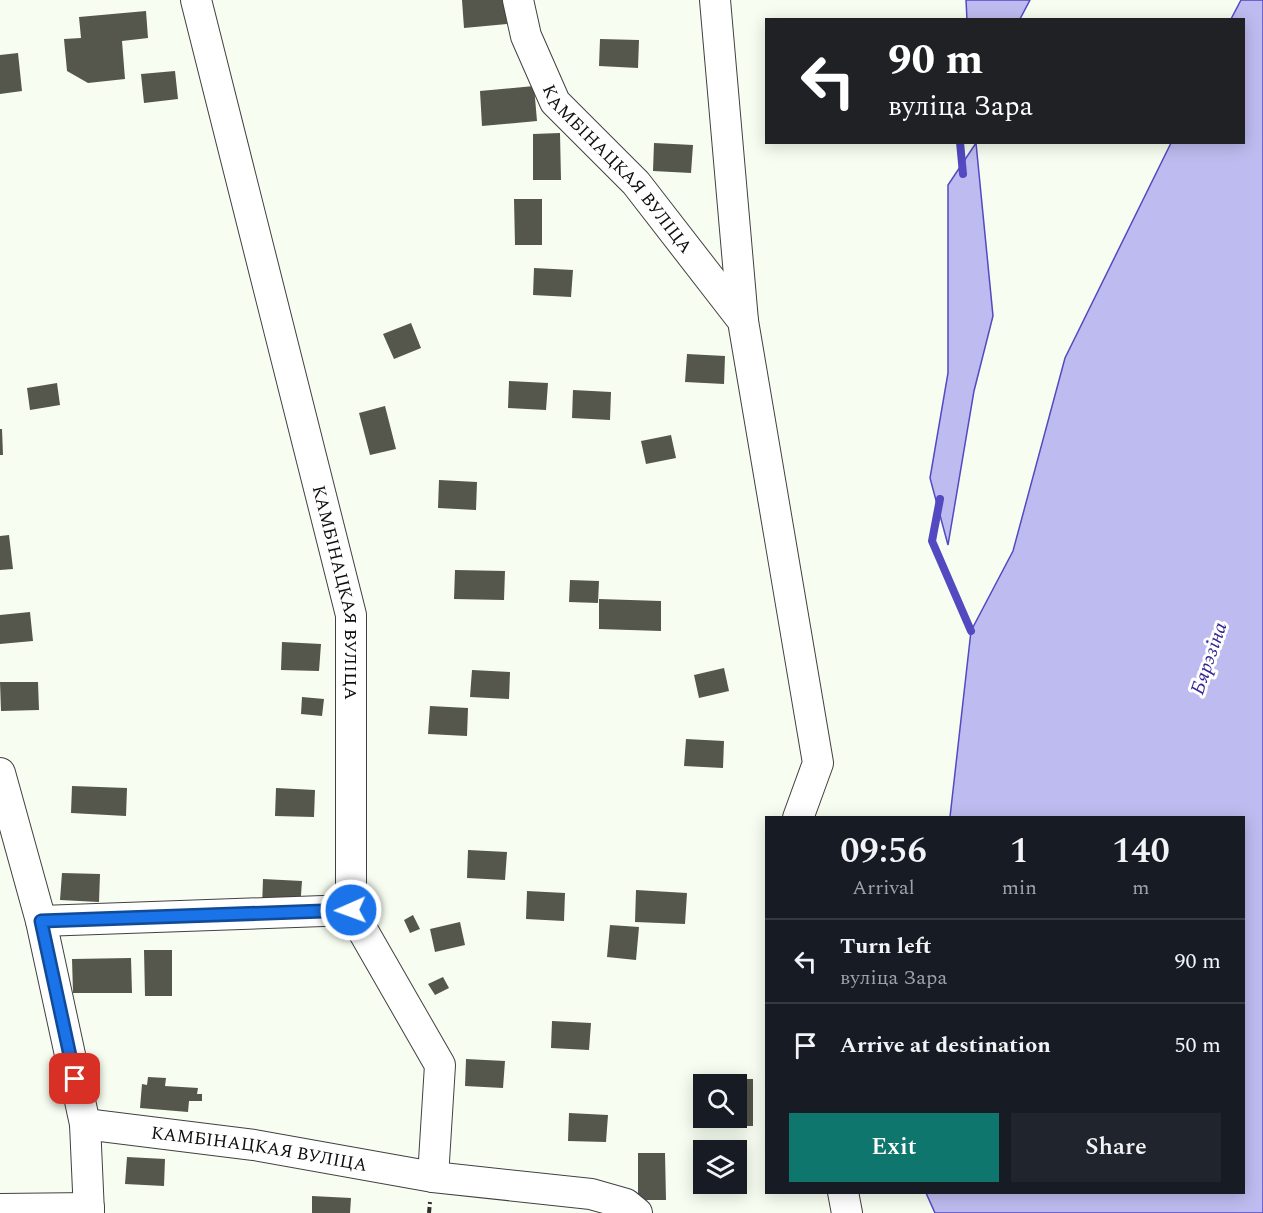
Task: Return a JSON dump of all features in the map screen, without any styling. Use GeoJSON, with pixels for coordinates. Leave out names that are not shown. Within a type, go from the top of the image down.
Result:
{"type":"FeatureCollection","features":[{"type":"Feature","properties":{"kind":"street","name":"КАМБІНАЦКАЯ ВУЛІЦА"},"geometry":{"type":"LineString","coordinates":[[196,0],[351,615],[351,910],[440,1065],[433,1177]]}},
{"type":"Feature","properties":{"kind":"street","name":"КАМБІНАЦКАЯ ВУЛІЦА"},"geometry":{"type":"LineString","coordinates":[[518,0],[526,36],[555,102],[636,183],[743,321]]}},
{"type":"Feature","properties":{"kind":"street","name":"КАМБІНАЦКАЯ ВУЛІЦА"},"geometry":{"type":"LineString","coordinates":[[715,0],[743,321],[818,764],[799,816]]}},
{"type":"Feature","properties":{"kind":"street"},"geometry":{"type":"LineString","coordinates":[[0,774],[41,921],[84,1124],[89,1210],[0,1209]]}},
{"type":"Feature","properties":{"kind":"street"},"geometry":{"type":"LineString","coordinates":[[41,921],[351,910]]}},
{"type":"Feature","properties":{"kind":"street","name":"КАМБІНАЦКАЯ ВУЛІЦА"},"geometry":{"type":"LineString","coordinates":[[84,1124],[254,1145],[433,1177],[591,1194],[626,1204],[637,1213]]}},
{"type":"Feature","properties":{"kind":"street"},"geometry":{"type":"LineString","coordinates":[[843,1194],[847,1213]]}},
{"type":"Feature","properties":{"kind":"water"},"geometry":{"type":"Polygon","coordinates":[[[966,0],[1030,0],[1021,18],[967,18],[966,0]]]}},
{"type":"Feature","properties":{"kind":"water","name":"Бярэзіна"},"geometry":{"type":"Polygon","coordinates":[[[1241,0],[1263,0],[1263,1213],[935,1213],[926,1194],[1245,1194],[1245,816],[950,816],[971,631],[1013,551],[1065,358],[1171,144],[1245,144],[1245,18],[1232,18],[1241,0]]]}},
{"type":"Feature","properties":{"kind":"water"},"geometry":{"type":"Polygon","coordinates":[[[976,144],[993,316],[974,391],[948,545],[930,478],[948,373],[948,185],[976,144]]]}},
{"type":"Feature","properties":{"kind":"building"},"geometry":{"type":"Polygon","coordinates":[[[462,0],[505,0],[507,24],[464,28],[462,0]]]}},
{"type":"Feature","properties":{"kind":"building"},"geometry":{"type":"Polygon","coordinates":[[[146,11],[148,38],[122,41],[125,79],[88,83],[67,71],[64,39],[81,38],[79,17],[146,11]]]}},
{"type":"Feature","properties":{"kind":"building"},"geometry":{"type":"Polygon","coordinates":[[[600,39],[639,40],[638,68],[599,66],[600,39]]]}},
{"type":"Feature","properties":{"kind":"building"},"geometry":{"type":"Polygon","coordinates":[[[18,53],[22,91],[0,94],[0,55],[18,53]]]}},
{"type":"Feature","properties":{"kind":"building"},"geometry":{"type":"Polygon","coordinates":[[[175,71],[178,99],[144,103],[141,74],[175,71]]]}},
{"type":"Feature","properties":{"kind":"building"},"geometry":{"type":"Polygon","coordinates":[[[534,86],[537,121],[482,126],[480,91],[534,86]]]}},
{"type":"Feature","properties":{"kind":"building"},"geometry":{"type":"Polygon","coordinates":[[[560,133],[561,180],[533,180],[533,134],[560,133]]]}},
{"type":"Feature","properties":{"kind":"building"},"geometry":{"type":"Polygon","coordinates":[[[654,143],[693,145],[691,173],[653,171],[654,143]]]}},
{"type":"Feature","properties":{"kind":"building"},"geometry":{"type":"Polygon","coordinates":[[[514,199],[542,199],[542,245],[515,245],[514,199]]]}},
{"type":"Feature","properties":{"kind":"building"},"geometry":{"type":"Polygon","coordinates":[[[534,268],[573,270],[571,297],[533,295],[534,268]]]}},
{"type":"Feature","properties":{"kind":"building"},"geometry":{"type":"Polygon","coordinates":[[[411,323],[421,348],[394,359],[383,334],[411,323]]]}},
{"type":"Feature","properties":{"kind":"building"},"geometry":{"type":"Polygon","coordinates":[[[687,354],[725,356],[724,384],[685,382],[687,354]]]}},
{"type":"Feature","properties":{"kind":"building"},"geometry":{"type":"Polygon","coordinates":[[[509,381],[548,383],[546,410],[508,408],[509,381]]]}},
{"type":"Feature","properties":{"kind":"building"},"geometry":{"type":"Polygon","coordinates":[[[57,383],[60,405],[30,410],[27,388],[57,383]]]}},
{"type":"Feature","properties":{"kind":"building"},"geometry":{"type":"Polygon","coordinates":[[[573,390],[611,392],[610,420],[572,418],[573,390]]]}},
{"type":"Feature","properties":{"kind":"building"},"geometry":{"type":"Polygon","coordinates":[[[385,406],[396,449],[370,455],[359,413],[385,406]]]}},
{"type":"Feature","properties":{"kind":"building"},"geometry":{"type":"Polygon","coordinates":[[[0,429],[2,429],[3,455],[0,455],[0,429]]]}},
{"type":"Feature","properties":{"kind":"building"},"geometry":{"type":"Polygon","coordinates":[[[671,435],[676,458],[646,464],[641,441],[671,435]]]}},
{"type":"Feature","properties":{"kind":"building"},"geometry":{"type":"Polygon","coordinates":[[[439,480],[477,482],[476,510],[438,508],[439,480]]]}},
{"type":"Feature","properties":{"kind":"building"},"geometry":{"type":"Polygon","coordinates":[[[9,535],[13,569],[0,570],[0,536],[9,535]]]}},
{"type":"Feature","properties":{"kind":"building"},"geometry":{"type":"Polygon","coordinates":[[[455,570],[505,571],[504,600],[454,599],[455,570]]]}},
{"type":"Feature","properties":{"kind":"building"},"geometry":{"type":"Polygon","coordinates":[[[570,580],[599,581],[598,603],[569,602],[570,580]]]}},
{"type":"Feature","properties":{"kind":"building"},"geometry":{"type":"Polygon","coordinates":[[[599,599],[661,601],[661,631],[599,629],[599,599]]]}},
{"type":"Feature","properties":{"kind":"building"},"geometry":{"type":"Polygon","coordinates":[[[30,612],[33,641],[0,644],[0,615],[30,612]]]}},
{"type":"Feature","properties":{"kind":"building"},"geometry":{"type":"Polygon","coordinates":[[[282,642],[321,644],[319,671],[281,670],[282,642]]]}},
{"type":"Feature","properties":{"kind":"building"},"geometry":{"type":"Polygon","coordinates":[[[724,668],[729,691],[699,698],[694,675],[724,668]]]}},
{"type":"Feature","properties":{"kind":"building"},"geometry":{"type":"Polygon","coordinates":[[[472,670],[510,672],[509,699],[470,697],[472,670]]]}},
{"type":"Feature","properties":{"kind":"building"},"geometry":{"type":"Polygon","coordinates":[[[0,682],[38,682],[39,710],[1,711],[0,682]]]}},
{"type":"Feature","properties":{"kind":"building"},"geometry":{"type":"Polygon","coordinates":[[[302,697],[324,699],[322,716],[301,714],[302,697]]]}},
{"type":"Feature","properties":{"kind":"building"},"geometry":{"type":"Polygon","coordinates":[[[430,706],[468,708],[467,736],[428,734],[430,706]]]}},
{"type":"Feature","properties":{"kind":"building"},"geometry":{"type":"Polygon","coordinates":[[[686,739],[724,741],[723,768],[684,766],[686,739]]]}},
{"type":"Feature","properties":{"kind":"building"},"geometry":{"type":"Polygon","coordinates":[[[72,786],[127,788],[126,816],[71,813],[72,786]]]}},
{"type":"Feature","properties":{"kind":"building"},"geometry":{"type":"Polygon","coordinates":[[[276,788],[315,790],[314,817],[275,816],[276,788]]]}},
{"type":"Feature","properties":{"kind":"building"},"geometry":{"type":"Polygon","coordinates":[[[468,850],[507,852],[505,880],[467,878],[468,850]]]}},
{"type":"Feature","properties":{"kind":"building"},"geometry":{"type":"Polygon","coordinates":[[[62,873],[100,874],[99,902],[60,900],[62,873]]]}},
{"type":"Feature","properties":{"kind":"building"},"geometry":{"type":"Polygon","coordinates":[[[263,879],[302,881],[300,909],[262,907],[263,879]]]}},
{"type":"Feature","properties":{"kind":"building"},"geometry":{"type":"Polygon","coordinates":[[[636,890],[687,893],[685,924],[635,922],[636,890]]]}},
{"type":"Feature","properties":{"kind":"building"},"geometry":{"type":"Polygon","coordinates":[[[527,891],[565,893],[564,921],[526,919],[527,891]]]}},
{"type":"Feature","properties":{"kind":"building"},"geometry":{"type":"Polygon","coordinates":[[[413,915],[420,929],[410,933],[404,920],[413,915]]]}},
{"type":"Feature","properties":{"kind":"building"},"geometry":{"type":"Polygon","coordinates":[[[460,922],[465,945],[435,952],[430,929],[460,922]]]}},
{"type":"Feature","properties":{"kind":"building"},"geometry":{"type":"Polygon","coordinates":[[[610,925],[639,927],[636,960],[607,957],[610,925]]]}},
{"type":"Feature","properties":{"kind":"building"},"geometry":{"type":"Polygon","coordinates":[[[144,950],[172,950],[172,996],[145,996],[144,950]]]}},
{"type":"Feature","properties":{"kind":"building"},"geometry":{"type":"Polygon","coordinates":[[[131,958],[132,993],[73,993],[72,959],[131,958]]]}},
{"type":"Feature","properties":{"kind":"building"},"geometry":{"type":"Polygon","coordinates":[[[443,977],[449,988],[435,995],[428,984],[443,977]]]}},
{"type":"Feature","properties":{"kind":"building"},"geometry":{"type":"Polygon","coordinates":[[[552,1021],[591,1023],[589,1050],[551,1048],[552,1021]]]}},
{"type":"Feature","properties":{"kind":"building"},"geometry":{"type":"Polygon","coordinates":[[[466,1059],[505,1061],[503,1088],[465,1086],[466,1059]]]}},
{"type":"Feature","properties":{"kind":"building"},"geometry":{"type":"Polygon","coordinates":[[[148,1077],[166,1078],[165,1086],[198,1088],[197,1094],[202,1094],[202,1101],[189,1101],[188,1112],[140,1108],[142,1084],[147,1085],[148,1077]]]}},
{"type":"Feature","properties":{"kind":"building"},"geometry":{"type":"Polygon","coordinates":[[[747,1079],[753,1079],[753,1126],[747,1126],[747,1079]]]}},
{"type":"Feature","properties":{"kind":"building"},"geometry":{"type":"Polygon","coordinates":[[[569,1113],[608,1115],[606,1142],[568,1141],[569,1113]]]}},
{"type":"Feature","properties":{"kind":"building"},"geometry":{"type":"Polygon","coordinates":[[[638,1153],[665,1153],[666,1200],[638,1200],[638,1153]]]}},
{"type":"Feature","properties":{"kind":"building"},"geometry":{"type":"Polygon","coordinates":[[[127,1157],[165,1159],[164,1186],[125,1184],[127,1157]]]}},
{"type":"Feature","properties":{"kind":"building"},"geometry":{"type":"Polygon","coordinates":[[[312,1196],[351,1198],[350,1213],[312,1213],[312,1196]]]}},
{"type":"Feature","properties":{"kind":"waterway"},"geometry":{"type":"LineString","coordinates":[[960,144],[963,174]]}},
{"type":"Feature","properties":{"kind":"waterway"},"geometry":{"type":"LineString","coordinates":[[940,499],[932,541],[971,631]]}},
{"type":"Feature","properties":{"kind":"route"},"geometry":{"type":"LineString","coordinates":[[75,1079],[41,921],[351,910]]}}]}
